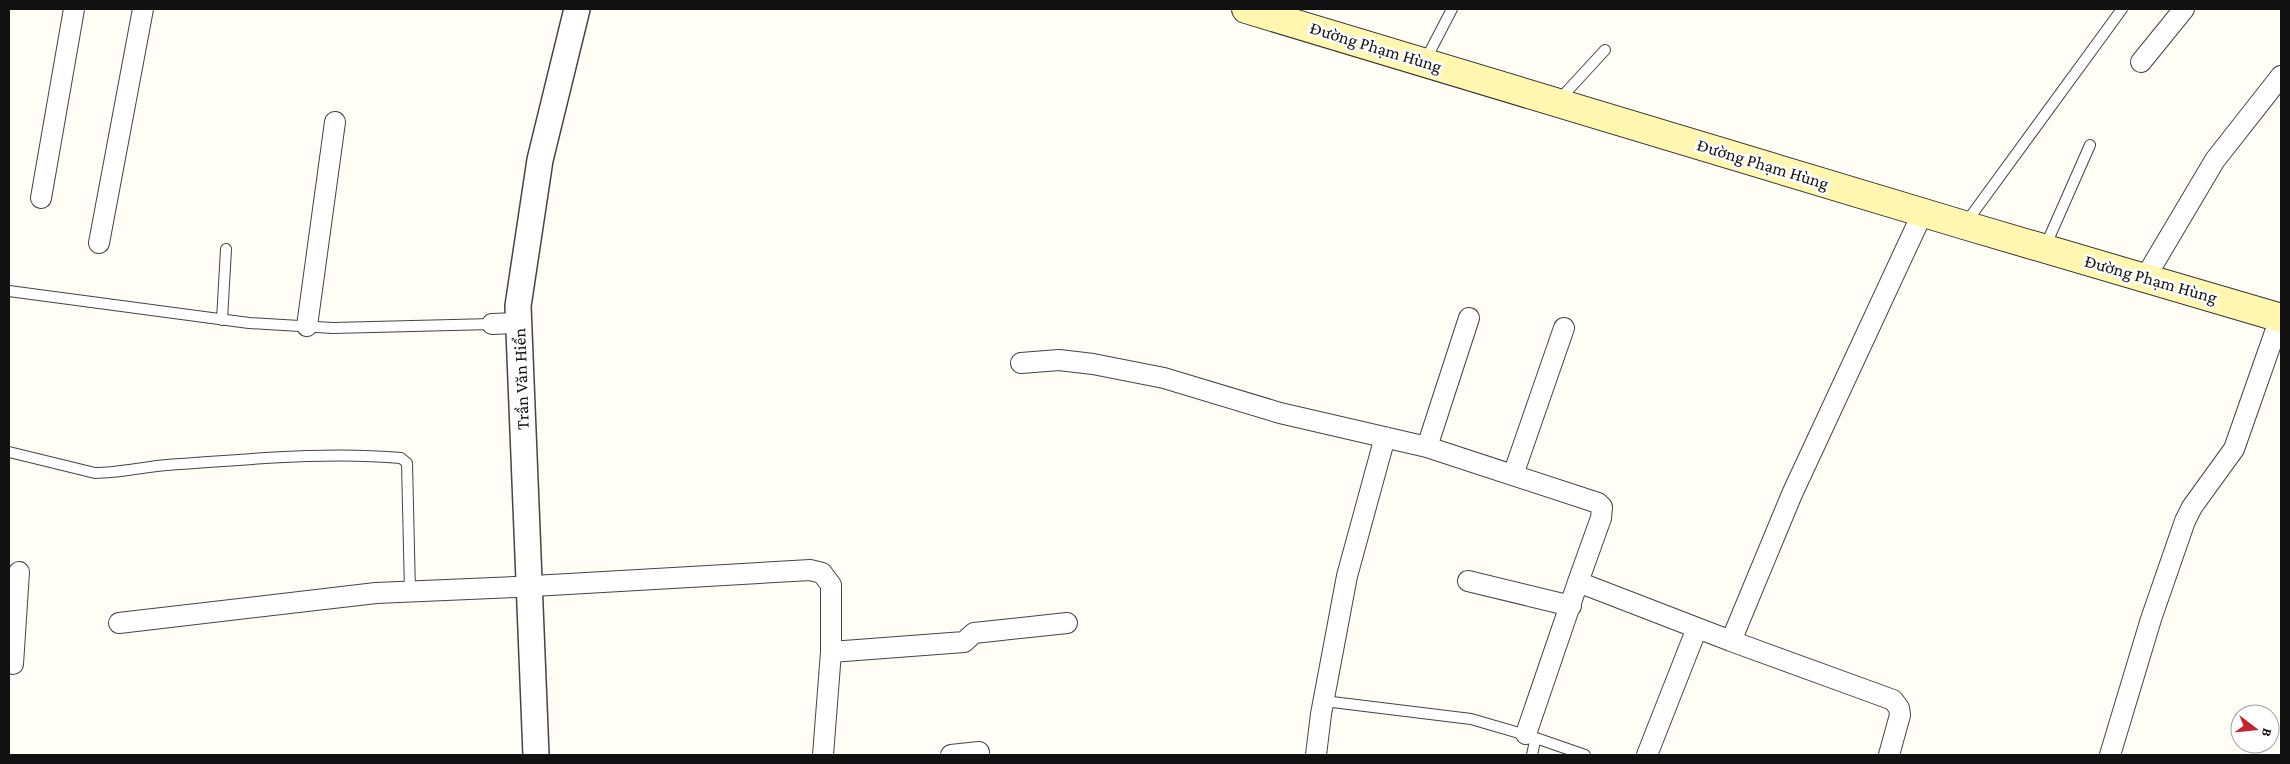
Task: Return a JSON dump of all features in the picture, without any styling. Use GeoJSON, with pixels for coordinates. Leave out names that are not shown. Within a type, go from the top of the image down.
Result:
{"type":"FeatureCollection","features":[{"type":"Feature","properties":{"kind":"main road","name":"Đường Phạm Hùng"},"geometry":{"type":"LineString","coordinates":[[1246,9],[1282,14],[1425,62],[1964,225],[2281,318]]}},
{"type":"Feature","properties":{"kind":"street"},"geometry":{"type":"LineString","coordinates":[[41,198],[74,9]]}},
{"type":"Feature","properties":{"kind":"street"},"geometry":{"type":"LineString","coordinates":[[99,243],[143,9]]}},
{"type":"Feature","properties":{"kind":"street"},"geometry":{"type":"LineString","coordinates":[[2141,62],[2184,9]]}},
{"type":"Feature","properties":{"kind":"street","name":"Trần Văn Hiển"},"geometry":{"type":"LineString","coordinates":[[536,755],[518,587],[505,324],[518,306],[540,160],[575,14]]}},
{"type":"Feature","properties":{"kind":"street"},"geometry":{"type":"LineString","coordinates":[[2145,278],[2215,160],[2281,76]]}},
{"type":"Feature","properties":{"kind":"street"},"geometry":{"type":"LineString","coordinates":[[307,326],[335,122]]}},
{"type":"Feature","properties":{"kind":"street"},"geometry":{"type":"LineString","coordinates":[[1731,642],[1792,494],[1923,212]]}},
{"type":"Feature","properties":{"kind":"street"},"geometry":{"type":"LineString","coordinates":[[1427,447],[1469,318]]}},
{"type":"Feature","properties":{"kind":"street"},"geometry":{"type":"LineString","coordinates":[[2110,755],[2151,619],[2185,521],[2192,508],[2234,449],[2281,318]]}},
{"type":"Feature","properties":{"kind":"street"},"geometry":{"type":"LineString","coordinates":[[1513,475],[1564,328]]}},
{"type":"Feature","properties":{"kind":"street"},"geometry":{"type":"LineString","coordinates":[[1021,363],[1059,360],[1138,372],[1280,413],[1427,447],[1598,503],[1602,507],[1601,518],[1570,606],[1530,736]]}},
{"type":"Feature","properties":{"kind":"street"},"geometry":{"type":"LineString","coordinates":[[1316,755],[1347,576],[1385,437]]}},
{"type":"Feature","properties":{"kind":"street"},"geometry":{"type":"LineString","coordinates":[[119,623],[376,593],[518,587],[810,570],[822,573],[830,585],[831,652],[823,755]]}},
{"type":"Feature","properties":{"kind":"street"},"geometry":{"type":"LineString","coordinates":[[15,664],[19,572]]}},
{"type":"Feature","properties":{"kind":"street"},"geometry":{"type":"LineString","coordinates":[[1468,581],[1570,606]]}},
{"type":"Feature","properties":{"kind":"street"},"geometry":{"type":"LineString","coordinates":[[1578,582],[1731,642],[1893,700],[1899,708],[1900,715],[1889,755]]}},
{"type":"Feature","properties":{"kind":"street"},"geometry":{"type":"LineString","coordinates":[[831,652],[961,643],[974,633],[1067,624]]}},
{"type":"Feature","properties":{"kind":"street"},"geometry":{"type":"LineString","coordinates":[[1647,755],[1697,628]]}},
{"type":"Feature","properties":{"kind":"street"},"geometry":{"type":"LineString","coordinates":[[951,755],[979,752]]}},
{"type":"Feature","properties":{"kind":"lane"},"geometry":{"type":"LineString","coordinates":[[1425,62],[1452,9]]}},
{"type":"Feature","properties":{"kind":"lane"},"geometry":{"type":"LineString","coordinates":[[1964,225],[2122,9]]}},
{"type":"Feature","properties":{"kind":"lane"},"geometry":{"type":"LineString","coordinates":[[1557,102],[1605,50]]}},
{"type":"Feature","properties":{"kind":"lane"},"geometry":{"type":"LineString","coordinates":[[2045,248],[2090,145]]}},
{"type":"Feature","properties":{"kind":"lane"},"geometry":{"type":"LineString","coordinates":[[222,320],[226,249]]}},
{"type":"Feature","properties":{"kind":"lane"},"geometry":{"type":"LineString","coordinates":[[9,291],[222,320],[333,328],[505,324]]}},
{"type":"Feature","properties":{"kind":"lane"},"geometry":{"type":"LineString","coordinates":[[9,452],[95,473],[262,458],[401,458],[407,463],[410,592]]}},
{"type":"Feature","properties":{"kind":"lane"},"geometry":{"type":"LineString","coordinates":[[1324,702],[1471,719],[1530,736],[1585,755]]}},
{"type":"Feature","properties":{"kind":"lane"},"geometry":{"type":"LineString","coordinates":[[1530,736],[1535,741],[1532,755]]}}]}
